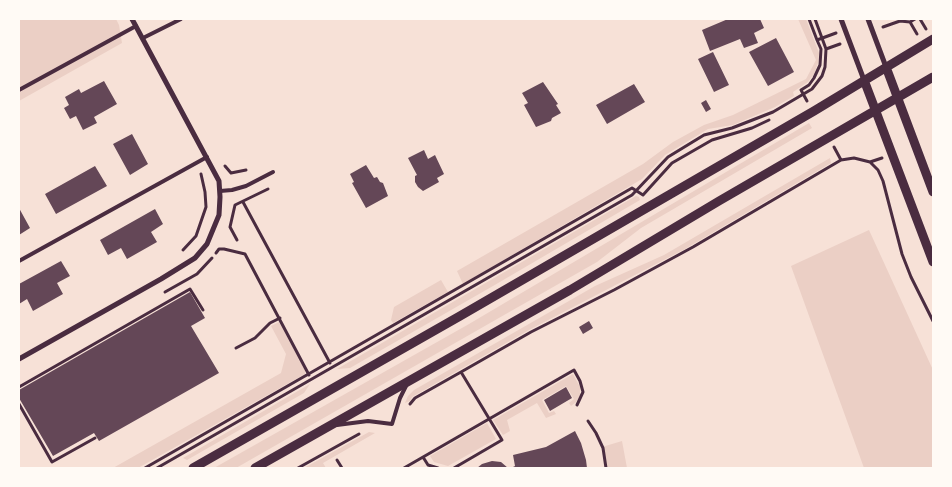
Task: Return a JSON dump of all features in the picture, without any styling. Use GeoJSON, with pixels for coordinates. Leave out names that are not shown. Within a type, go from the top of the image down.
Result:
{"type":"FeatureCollection","features":[{"type":"Feature","properties":{"kind":"street"},"geometry":{"type":"LineString","coordinates":[[19,359],[144,289],[195,258],[207,244],[219,215],[219,180],[132,19]]}},
{"type":"Feature","properties":{"kind":"street"},"geometry":{"type":"LineString","coordinates":[[841,19],[933,262]]}},
{"type":"Feature","properties":{"kind":"street"},"geometry":{"type":"LineString","coordinates":[[868,19],[933,192]]}},
{"type":"Feature","properties":{"kind":"street"},"geometry":{"type":"LineString","coordinates":[[193,468],[460,316],[933,39]]}},
{"type":"Feature","properties":{"kind":"street"},"geometry":{"type":"LineString","coordinates":[[255,468],[570,290],[933,77]]}},
{"type":"Feature","properties":{"kind":"lane"},"geometry":{"type":"LineString","coordinates":[[143,38],[181,19]]}},
{"type":"Feature","properties":{"kind":"lane"},"geometry":{"type":"LineString","coordinates":[[19,90],[136,26]]}},
{"type":"Feature","properties":{"kind":"lane"},"geometry":{"type":"LineString","coordinates":[[19,262],[207,157]]}},
{"type":"Feature","properties":{"kind":"lane"},"geometry":{"type":"LineString","coordinates":[[220,191],[246,186],[274,172]]}},
{"type":"Feature","properties":{"kind":"lane"},"geometry":{"type":"LineString","coordinates":[[327,427],[361,421],[378,421],[392,424],[400,398],[410,380]]}},
{"type":"Feature","properties":{"kind":"path"},"geometry":{"type":"LineString","coordinates":[[803,94],[801,90],[809,85],[820,66],[820,49],[809,19]]}},
{"type":"Feature","properties":{"kind":"path"},"geometry":{"type":"LineString","coordinates":[[157,468],[632,195],[668,157],[704,135],[732,128],[773,112],[812,89],[822,76],[827,60],[826,49],[815,19]]}},
{"type":"Feature","properties":{"kind":"path"},"geometry":{"type":"LineString","coordinates":[[873,30],[900,21],[910,22],[915,19]]}},
{"type":"Feature","properties":{"kind":"path"},"geometry":{"type":"LineString","coordinates":[[817,40],[845,29]]}},
{"type":"Feature","properties":{"kind":"path"},"geometry":{"type":"LineString","coordinates":[[826,49],[849,40]]}},
{"type":"Feature","properties":{"kind":"path"},"geometry":{"type":"LineString","coordinates":[[800,104],[807,100]]}},
{"type":"Feature","properties":{"kind":"path"},"geometry":{"type":"LineString","coordinates":[[145,468],[632,188],[643,195],[672,163],[712,140],[752,128],[778,116]]}},
{"type":"Feature","properties":{"kind":"path"},"geometry":{"type":"LineString","coordinates":[[870,162],[893,153]]}},
{"type":"Feature","properties":{"kind":"path"},"geometry":{"type":"LineString","coordinates":[[407,409],[415,398],[532,332],[684,252],[841,160],[854,158],[870,162],[878,170],[883,181],[908,270],[933,321]]}},
{"type":"Feature","properties":{"kind":"path"},"geometry":{"type":"LineString","coordinates":[[237,240],[230,227],[235,205],[268,189]]}},
{"type":"Feature","properties":{"kind":"path"},"geometry":{"type":"LineString","coordinates":[[243,202],[330,363]]}},
{"type":"Feature","properties":{"kind":"path"},"geometry":{"type":"LineString","coordinates":[[245,254],[309,374]]}},
{"type":"Feature","properties":{"kind":"path"},"geometry":{"type":"LineString","coordinates":[[19,387],[190,289],[203,310]]}},
{"type":"Feature","properties":{"kind":"path"},"geometry":{"type":"LineString","coordinates":[[236,348],[255,338],[270,323],[280,318]]}},
{"type":"Feature","properties":{"kind":"path"},"geometry":{"type":"LineString","coordinates":[[404,468],[574,370],[583,392],[581,400],[577,405]]}},
{"type":"Feature","properties":{"kind":"path"},"geometry":{"type":"LineString","coordinates":[[454,468],[502,440],[461,372]]}},
{"type":"Feature","properties":{"kind":"path"},"geometry":{"type":"LineString","coordinates":[[19,404],[52,462],[95,438]]}},
{"type":"Feature","properties":{"kind":"path"},"geometry":{"type":"LineString","coordinates":[[588,421],[603,448],[606,468]]}},
{"type":"Feature","properties":{"kind":"path"},"geometry":{"type":"LineString","coordinates":[[298,468],[365,430]]}},
{"type":"Feature","properties":{"kind":"path"},"geometry":{"type":"LineString","coordinates":[[423,457],[428,467],[438,468]]}},
{"type":"Feature","properties":{"kind":"path"},"geometry":{"type":"LineString","coordinates":[[337,460],[342,468]]}},
{"type":"Feature","properties":{"kind":"shaded area"},"geometry":{"type":"Polygon","coordinates":[[[19,19],[116,19],[122,43],[19,101],[19,19]]]}},
{"type":"Feature","properties":{"kind":"shaded area"},"geometry":{"type":"Polygon","coordinates":[[[798,19],[806,19],[819,53],[814,74],[808,82],[793,92],[794,96],[775,107],[733,125],[708,129],[665,155],[642,179],[463,284],[457,271],[643,164],[673,142],[704,125],[733,115],[806,79],[816,60],[798,19]]]}},
{"type":"Feature","properties":{"kind":"shaded area"},"geometry":{"type":"Polygon","coordinates":[[[809,123],[812,128],[641,228],[597,262],[236,468],[214,468],[469,324],[809,123]]]}},
{"type":"Feature","properties":{"kind":"shaded area"},"geometry":{"type":"Polygon","coordinates":[[[830,158],[831,163],[685,249],[529,330],[412,397],[410,401],[405,403],[408,396],[414,390],[595,286],[664,255],[830,158]]]}},
{"type":"Feature","properties":{"kind":"shaded area"},"geometry":{"type":"Polygon","coordinates":[[[636,196],[640,200],[493,286],[350,368],[337,369],[636,196]]]}},
{"type":"Feature","properties":{"kind":"shaded area"},"geometry":{"type":"Polygon","coordinates":[[[869,230],[933,370],[933,468],[864,468],[791,266],[869,230]]]}},
{"type":"Feature","properties":{"kind":"shaded area"},"geometry":{"type":"Polygon","coordinates":[[[441,280],[448,292],[393,323],[391,320],[394,307],[441,280]]]}},
{"type":"Feature","properties":{"kind":"shaded area"},"geometry":{"type":"Polygon","coordinates":[[[279,322],[305,370],[305,374],[138,468],[113,468],[281,373],[286,354],[271,326],[279,322]]]}},
{"type":"Feature","properties":{"kind":"shaded area"},"geometry":{"type":"Polygon","coordinates":[[[573,374],[580,387],[580,395],[576,402],[571,406],[569,403],[574,399],[566,386],[542,400],[549,413],[554,411],[556,414],[546,418],[537,403],[507,420],[510,431],[503,435],[493,420],[573,374]]]}},
{"type":"Feature","properties":{"kind":"shaded area"},"geometry":{"type":"Polygon","coordinates":[[[310,384],[304,393],[187,460],[183,458],[310,384]]]}},
{"type":"Feature","properties":{"kind":"shaded area"},"geometry":{"type":"Polygon","coordinates":[[[487,423],[496,439],[448,466],[434,462],[430,456],[487,423]]]}},
{"type":"Feature","properties":{"kind":"shaded area"},"geometry":{"type":"Polygon","coordinates":[[[369,432],[375,433],[323,463],[326,468],[304,468],[369,432]]]}},
{"type":"Feature","properties":{"kind":"shaded area"},"geometry":{"type":"Polygon","coordinates":[[[622,441],[627,468],[606,468],[602,447],[622,441]]]}},
{"type":"Feature","properties":{"kind":"building"},"geometry":{"type":"Polygon","coordinates":[[[728,19],[760,19],[764,28],[754,33],[758,43],[744,48],[740,39],[710,51],[702,30],[728,19]]]}},
{"type":"Feature","properties":{"kind":"building"},"geometry":{"type":"Polygon","coordinates":[[[776,38],[794,72],[768,86],[749,52],[776,38]]]}},
{"type":"Feature","properties":{"kind":"building"},"geometry":{"type":"Polygon","coordinates":[[[713,52],[729,85],[714,92],[698,59],[713,52]]]}},
{"type":"Feature","properties":{"kind":"building"},"geometry":{"type":"Polygon","coordinates":[[[104,81],[117,104],[94,117],[97,123],[83,130],[76,116],[70,119],[64,108],[69,105],[65,97],[79,89],[81,93],[104,81]]]}},
{"type":"Feature","properties":{"kind":"building"},"geometry":{"type":"Polygon","coordinates":[[[543,82],[558,104],[556,105],[561,113],[552,118],[551,121],[536,127],[524,105],[528,103],[522,93],[543,82]]]}},
{"type":"Feature","properties":{"kind":"building"},"geometry":{"type":"Polygon","coordinates":[[[634,84],[645,102],[607,124],[596,105],[634,84]]]}},
{"type":"Feature","properties":{"kind":"building"},"geometry":{"type":"Polygon","coordinates":[[[706,100],[711,109],[706,112],[701,103],[706,100]]]}},
{"type":"Feature","properties":{"kind":"building"},"geometry":{"type":"Polygon","coordinates":[[[132,134],[148,164],[130,175],[113,144],[132,134]]]}},
{"type":"Feature","properties":{"kind":"building"},"geometry":{"type":"Polygon","coordinates":[[[424,150],[428,159],[435,155],[444,174],[437,178],[439,182],[423,191],[415,182],[415,176],[417,175],[408,158],[424,150]]]}},
{"type":"Feature","properties":{"kind":"building"},"geometry":{"type":"Polygon","coordinates":[[[366,165],[374,178],[377,177],[383,183],[388,196],[366,208],[352,183],[354,182],[350,174],[366,165]]]}},
{"type":"Feature","properties":{"kind":"building"},"geometry":{"type":"Polygon","coordinates":[[[95,166],[107,186],[56,214],[45,194],[95,166]]]}},
{"type":"Feature","properties":{"kind":"building"},"geometry":{"type":"Polygon","coordinates":[[[19,208],[30,228],[19,235],[19,208]]]}},
{"type":"Feature","properties":{"kind":"building"},"geometry":{"type":"Polygon","coordinates":[[[155,209],[163,224],[151,232],[157,242],[127,259],[121,248],[108,255],[100,240],[155,209]]]}},
{"type":"Feature","properties":{"kind":"building"},"geometry":{"type":"Polygon","coordinates":[[[61,261],[70,276],[57,283],[63,294],[33,311],[27,299],[19,304],[19,284],[61,261]]]}},
{"type":"Feature","properties":{"kind":"building"},"geometry":{"type":"Polygon","coordinates":[[[190,292],[205,318],[191,326],[219,373],[99,441],[94,433],[53,456],[19,398],[19,390],[190,292]]]}},
{"type":"Feature","properties":{"kind":"building"},"geometry":{"type":"Polygon","coordinates":[[[589,321],[593,328],[583,334],[579,327],[589,321]]]}},
{"type":"Feature","properties":{"kind":"building"},"geometry":{"type":"Polygon","coordinates":[[[566,387],[572,398],[550,411],[544,400],[566,387]]]}},
{"type":"Feature","properties":{"kind":"building"},"geometry":{"type":"Polygon","coordinates":[[[575,431],[581,443],[587,468],[511,468],[515,466],[513,455],[546,447],[575,431]]]}},
{"type":"Feature","properties":{"kind":"building"},"geometry":{"type":"Polygon","coordinates":[[[492,461],[501,462],[508,468],[477,468],[482,464],[492,461]]]}}]}
